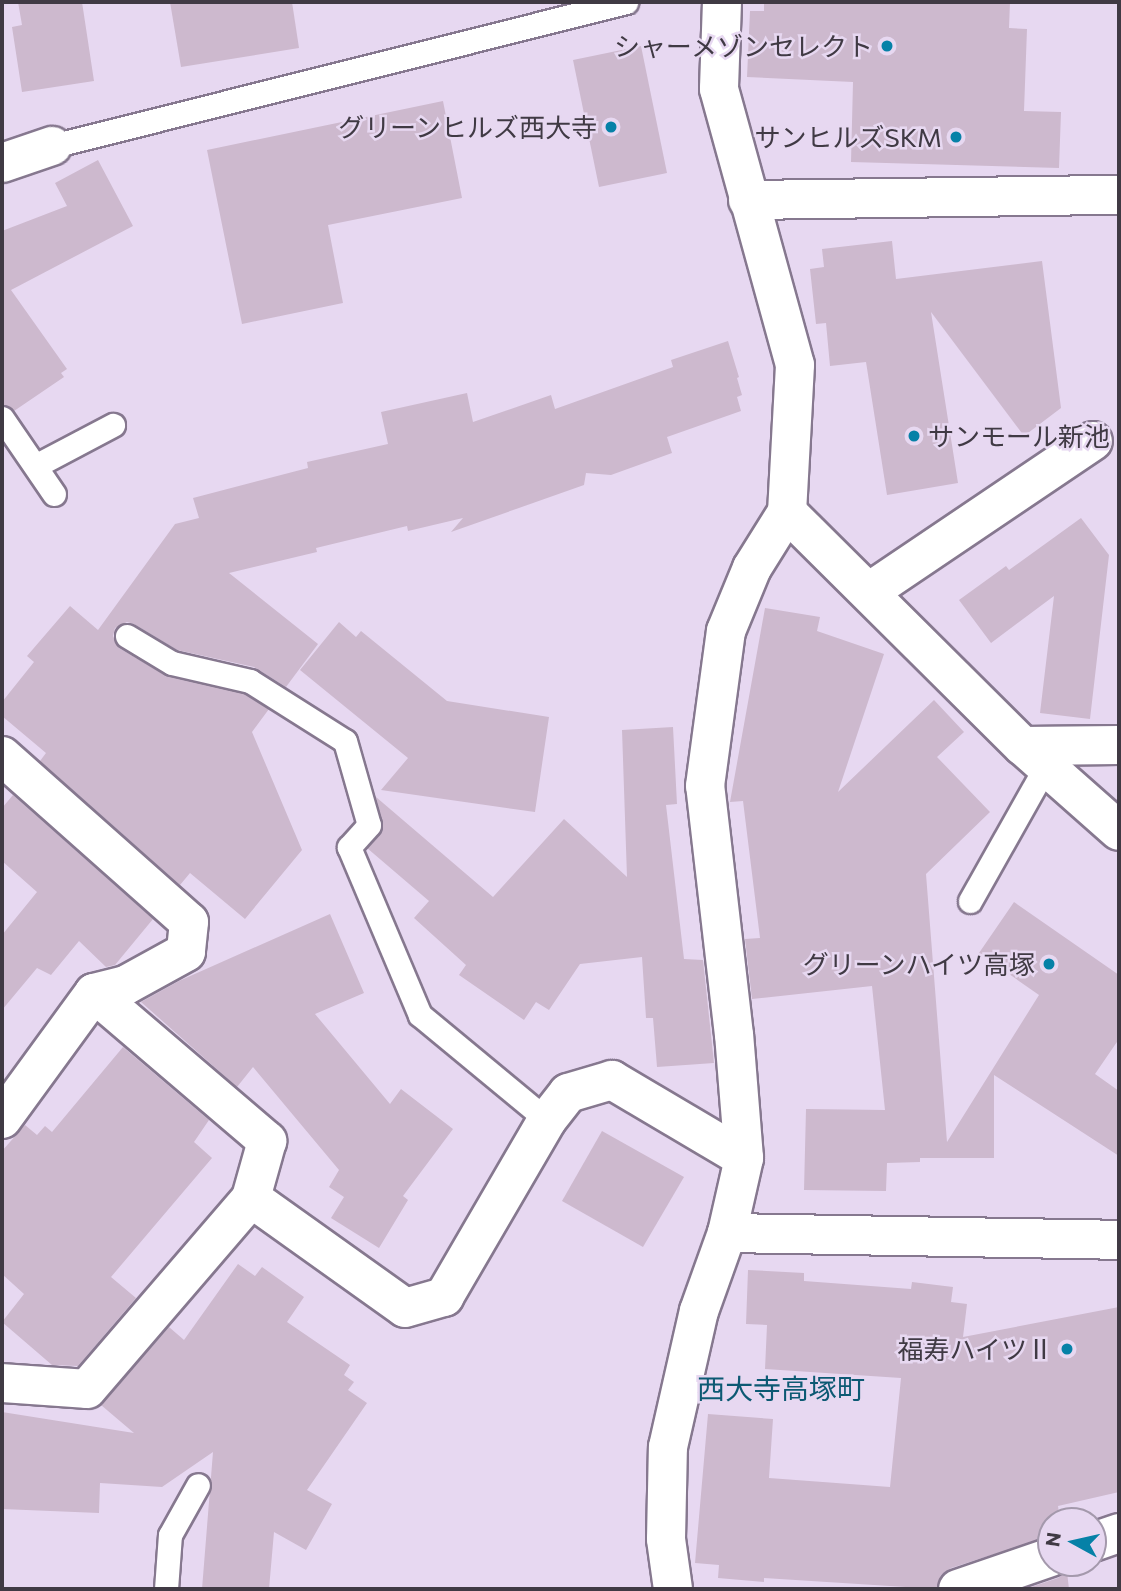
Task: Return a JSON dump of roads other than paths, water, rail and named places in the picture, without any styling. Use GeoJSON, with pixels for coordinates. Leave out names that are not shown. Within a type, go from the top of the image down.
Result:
{"type":"FeatureCollection","features":[{"type":"Feature","properties":{"kind":"street"},"geometry":{"type":"LineString","coordinates":[[673,1589],[666,1539],[668,1447],[699,1311],[727,1233],[744,1158],[734,1035],[705,786],[726,631],[752,568],[787,512],[795,365],[719,89],[722,2]]}},
{"type":"Feature","properties":{"kind":"street"},"geometry":{"type":"LineString","coordinates":[[2,163],[52,146]]}},
{"type":"Feature","properties":{"kind":"street"},"geometry":{"type":"LineString","coordinates":[[748,200],[1119,195]]}},
{"type":"Feature","properties":{"kind":"street"},"geometry":{"type":"LineString","coordinates":[[869,592],[1093,441]]}},
{"type":"Feature","properties":{"kind":"street"},"geometry":{"type":"LineString","coordinates":[[787,512],[1035,756],[1119,831]]}},
{"type":"Feature","properties":{"kind":"street"},"geometry":{"type":"LineString","coordinates":[[1035,756],[1119,745]]}},
{"type":"Feature","properties":{"kind":"street"},"geometry":{"type":"LineString","coordinates":[[2,756],[189,922],[186,952],[126,985],[94,993],[2,1119]]}},
{"type":"Feature","properties":{"kind":"street"},"geometry":{"type":"LineString","coordinates":[[2,1383],[87,1389],[251,1198],[267,1141],[94,993]]}},
{"type":"Feature","properties":{"kind":"street"},"geometry":{"type":"LineString","coordinates":[[251,1198],[405,1308],[444,1297],[547,1120],[568,1093],[612,1080],[744,1158]]}},
{"type":"Feature","properties":{"kind":"street"},"geometry":{"type":"LineString","coordinates":[[727,1233],[1119,1240]]}},
{"type":"Feature","properties":{"kind":"street"},"geometry":{"type":"LineString","coordinates":[[958,1589],[1037,1562]]}},
{"type":"Feature","properties":{"kind":"lane"},"geometry":{"type":"LineString","coordinates":[[52,146],[626,2]]}},
{"type":"Feature","properties":{"kind":"lane"},"geometry":{"type":"LineString","coordinates":[[2,418],[37,465],[54,494]]}},
{"type":"Feature","properties":{"kind":"lane"},"geometry":{"type":"LineString","coordinates":[[37,465],[113,425]]}},
{"type":"Feature","properties":{"kind":"lane"},"geometry":{"type":"LineString","coordinates":[[127,636],[172,663],[250,681],[345,741],[369,825],[349,847],[420,1015],[547,1120]]}},
{"type":"Feature","properties":{"kind":"lane"},"geometry":{"type":"LineString","coordinates":[[970,901],[1035,756]]}},
{"type":"Feature","properties":{"kind":"lane"},"geometry":{"type":"LineString","coordinates":[[166,1589],[170,1535],[198,1485]]}},
{"type":"Feature","properties":{"kind":"place","name":"シャーメゾンセレクト"},"geometry":{"type":"Point","coordinates":[887,46]}},
{"type":"Feature","properties":{"kind":"place","name":"グリーンヒルズ西大寺"},"geometry":{"type":"Point","coordinates":[611,127]}},
{"type":"Feature","properties":{"kind":"place","name":"サンヒルズSKM"},"geometry":{"type":"Point","coordinates":[956,137]}},
{"type":"Feature","properties":{"kind":"place","name":"サンモール新池"},"geometry":{"type":"Point","coordinates":[914,436]}},
{"type":"Feature","properties":{"kind":"place","name":"グリーンハイツ高塚"},"geometry":{"type":"Point","coordinates":[1049,964]}},
{"type":"Feature","properties":{"kind":"place","name":"福寿ハイツⅡ"},"geometry":{"type":"Point","coordinates":[1067,1349]}},
{"type":"Feature","properties":{"kind":"district","name":"西大寺高塚町"},"geometry":{"type":"Point","coordinates":[781,1388]}}]}
